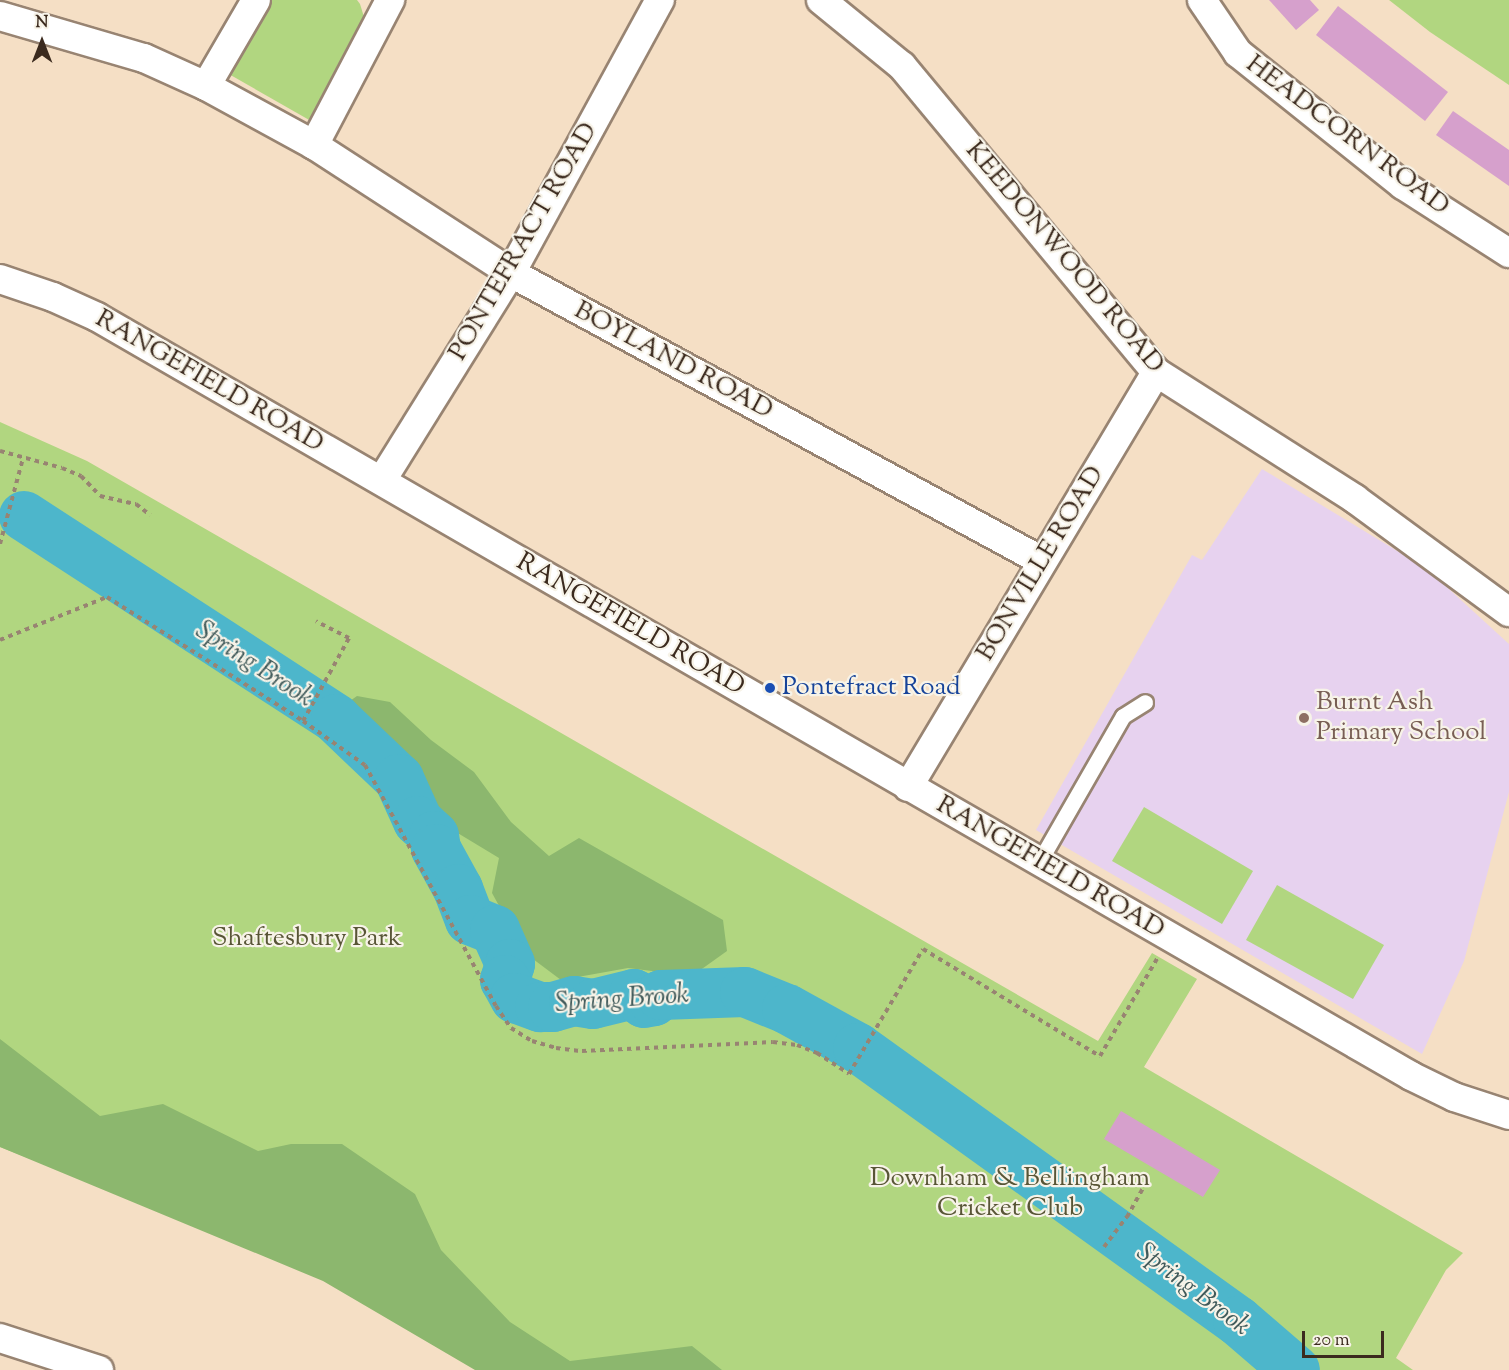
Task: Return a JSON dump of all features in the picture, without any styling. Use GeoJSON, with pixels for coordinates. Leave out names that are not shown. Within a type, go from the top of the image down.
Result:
{"type":"FeatureCollection","features":[{"type":"Feature","properties":{"kind":"street"},"geometry":{"type":"LineString","coordinates":[[206,86],[256,0]]}},
{"type":"Feature","properties":{"kind":"street"},"geometry":{"type":"LineString","coordinates":[[314,145],[390,0]]}},
{"type":"Feature","properties":{"kind":"street","name":"PONTEFRACT ROAD"},"geometry":{"type":"LineString","coordinates":[[382,480],[511,273],[660,0]]}},
{"type":"Feature","properties":{"kind":"street","name":"KEEDONWOOD ROAD"},"geometry":{"type":"LineString","coordinates":[[820,0],[902,66],[1156,372],[1355,499],[1509,612]]}},
{"type":"Feature","properties":{"kind":"street","name":"HEADCORN ROAD"},"geometry":{"type":"LineString","coordinates":[[1202,0],[1238,53],[1403,185],[1509,253]]}},
{"type":"Feature","properties":{"kind":"street","name":"BOYLAND ROAD"},"geometry":{"type":"LineString","coordinates":[[0,16],[134,55],[206,86],[314,145],[511,273],[1042,561]]}},
{"type":"Feature","properties":{"kind":"street","name":"RANGEFIELD ROAD"},"geometry":{"type":"LineString","coordinates":[[0,279],[53,297],[97,317],[1411,1076],[1455,1097],[1509,1115]]}},
{"type":"Feature","properties":{"kind":"street","name":"BONVILLE ROAD"},"geometry":{"type":"LineString","coordinates":[[908,787],[1156,372]]}},
{"type":"Feature","properties":{"kind":"street"},"geometry":{"type":"LineString","coordinates":[[0,1338],[99,1370]]}},
{"type":"Feature","properties":{"kind":"lane"},"geometry":{"type":"LineString","coordinates":[[1039,862],[1123,716],[1145,702]]}},
{"type":"Feature","properties":{"kind":"path"},"geometry":{"type":"LineString","coordinates":[[0,451],[71,472],[81,477],[100,496],[136,504],[150,515]]}},
{"type":"Feature","properties":{"kind":"path"},"geometry":{"type":"LineString","coordinates":[[0,544],[23,458]]}},
{"type":"Feature","properties":{"kind":"path"},"geometry":{"type":"LineString","coordinates":[[0,640],[107,597],[303,720],[365,765],[496,1006],[511,1028],[531,1041],[556,1048],[582,1051],[773,1042],[797,1045],[816,1053],[849,1074],[923,948],[1100,1056],[1168,936]]}},
{"type":"Feature","properties":{"kind":"path"},"geometry":{"type":"LineString","coordinates":[[303,720],[349,638],[316,621]]}},
{"type":"Feature","properties":{"kind":"path"},"geometry":{"type":"LineString","coordinates":[[1104,1246],[1127,1217],[1146,1184]]}},
{"type":"Feature","properties":{"kind":"shaded area","name":"Burnt Ash Primary School"},"geometry":{"type":"Polygon","coordinates":[[[1262,469],[1427,569],[1509,644],[1509,792],[1464,961],[1422,1054],[1036,830],[1192,555],[1202,560],[1262,469]]]}},
{"type":"Feature","properties":{"kind":"green space"},"geometry":{"type":"Polygon","coordinates":[[[269,0],[357,0],[360,4],[364,17],[362,32],[311,121],[227,73],[269,0]]]}},
{"type":"Feature","properties":{"kind":"green space"},"geometry":{"type":"Polygon","coordinates":[[[1389,0],[1509,0],[1509,85],[1430,32],[1389,0]]]}},
{"type":"Feature","properties":{"kind":"green space","name":"Shaftesbury Park"},"geometry":{"type":"Polygon","coordinates":[[[0,422],[87,461],[1098,1041],[1152,953],[1197,979],[1144,1067],[1463,1253],[1446,1270],[1396,1358],[1413,1370],[568,1370],[0,1147],[0,422]]]}},
{"type":"Feature","properties":{"kind":"green space"},"geometry":{"type":"Polygon","coordinates":[[[357,696],[390,702],[431,740],[474,772],[511,822],[549,856],[579,838],[723,920],[727,951],[692,976],[628,968],[561,980],[525,953],[492,893],[499,858],[456,832],[407,780],[344,728],[340,708],[357,696]]]}},
{"type":"Feature","properties":{"kind":"green space"},"geometry":{"type":"Polygon","coordinates":[[[1144,807],[1253,871],[1222,924],[1112,861],[1144,807]]]}},
{"type":"Feature","properties":{"kind":"green space"},"geometry":{"type":"Polygon","coordinates":[[[1277,885],[1384,945],[1353,999],[1246,940],[1277,885]]]}},
{"type":"Feature","properties":{"kind":"green space"},"geometry":{"type":"Polygon","coordinates":[[[0,1039],[100,1116],[163,1104],[258,1151],[291,1144],[342,1144],[415,1194],[441,1250],[510,1322],[570,1361],[692,1346],[722,1370],[475,1370],[323,1281],[0,1147],[0,1039]]]}},
{"type":"Feature","properties":{"kind":"building"},"geometry":{"type":"Polygon","coordinates":[[[1269,0],[1310,0],[1319,10],[1296,30],[1269,0]]]}},
{"type":"Feature","properties":{"kind":"building"},"geometry":{"type":"Polygon","coordinates":[[[1338,6],[1448,92],[1425,121],[1316,35],[1338,6]]]}},
{"type":"Feature","properties":{"kind":"building"},"geometry":{"type":"Polygon","coordinates":[[[1453,111],[1509,150],[1509,186],[1436,135],[1453,111]]]}},
{"type":"Feature","properties":{"kind":"building"},"geometry":{"type":"Polygon","coordinates":[[[1121,1111],[1220,1170],[1203,1197],[1104,1139],[1121,1111]]]}},
{"type":"Feature","properties":{"kind":"waterway","name":"Spring Brook"},"geometry":{"type":"LineString","coordinates":[[24,516],[336,719],[399,779],[418,821],[434,836],[436,849],[458,889],[470,920],[495,930],[510,964],[505,980],[515,998],[540,1007],[553,1007],[574,1001],[593,1004],[634,994],[644,1003],[654,1001],[661,995],[745,992],[787,1009],[858,1048],[1238,1321],[1295,1370]]}},
{"type":"Feature","properties":{"kind":"place","name":"Pontefract Road"},"geometry":{"type":"Point","coordinates":[770,688]}},
{"type":"Feature","properties":{"kind":"place","name":"Burnt Ash Primary School"},"geometry":{"type":"Point","coordinates":[1304,718]}},
{"type":"Feature","properties":{"kind":"park label","name":"Downham & Bellingham Cricket Club"},"geometry":{"type":"Point","coordinates":[1010,1194]}}]}
